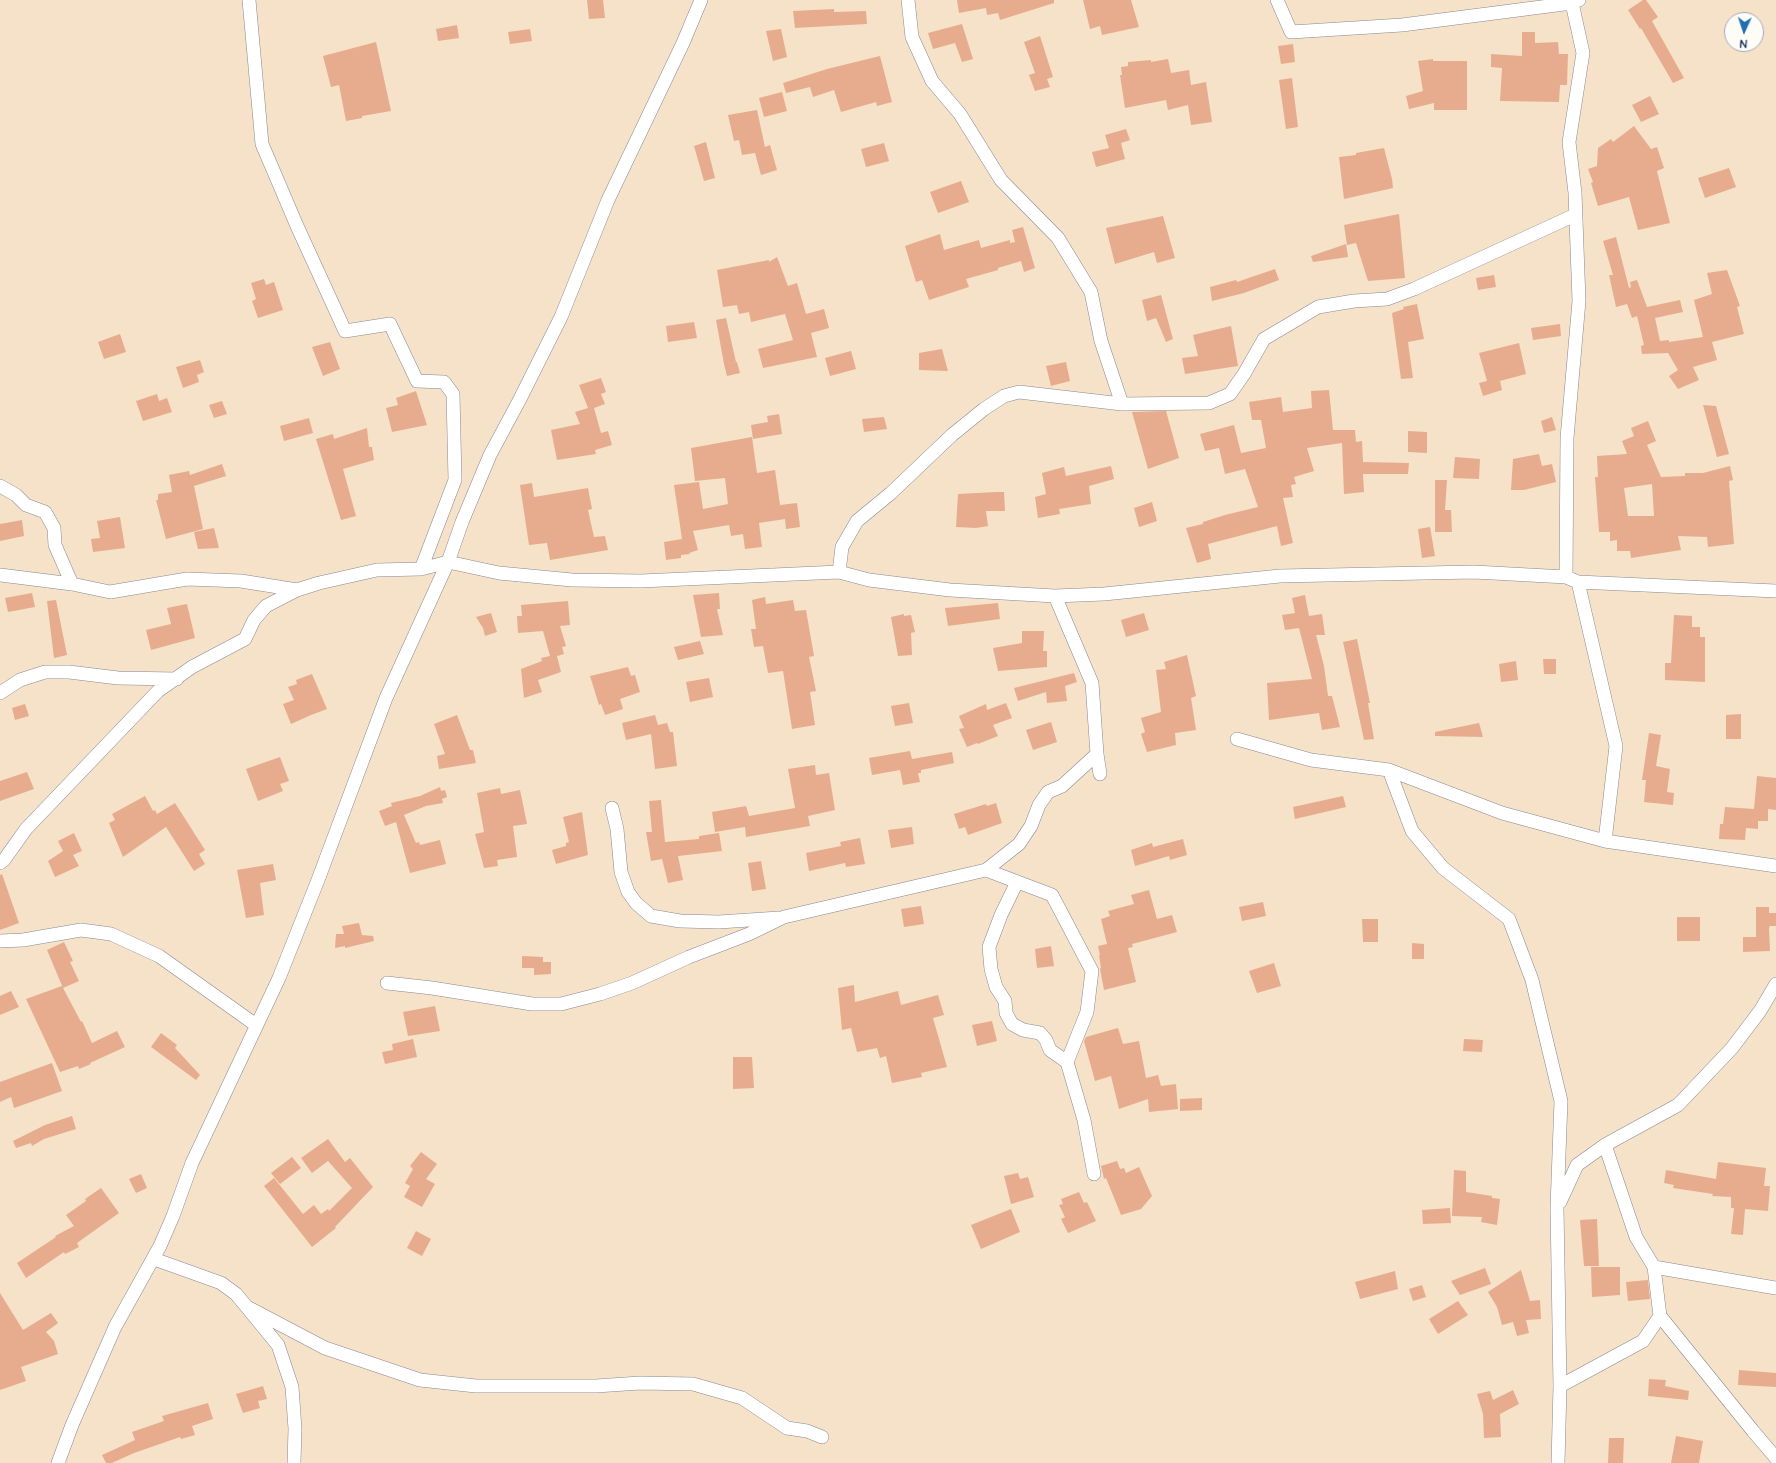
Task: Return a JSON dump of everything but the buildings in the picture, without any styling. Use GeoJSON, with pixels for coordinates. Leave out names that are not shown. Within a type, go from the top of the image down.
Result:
{"type":"FeatureCollection","features":[{"type":"Feature","properties":{"kind":"street"},"geometry":{"type":"LineString","coordinates":[[248,0],[262,144],[297,226],[346,331],[390,324],[417,381],[444,382],[452,394],[455,480],[421,569]]}},
{"type":"Feature","properties":{"kind":"street"},"geometry":{"type":"LineString","coordinates":[[64,1460],[72,1425],[115,1327],[154,1259],[173,1216],[192,1163],[279,978],[318,880],[386,698],[448,562],[462,522],[490,455],[561,317],[608,200],[683,43],[701,0]]}},
{"type":"Feature","properties":{"kind":"street"},"geometry":{"type":"LineString","coordinates":[[908,0],[912,37],[932,81],[960,114],[1001,180],[1058,238],[1091,292],[1101,341],[1122,404]]}},
{"type":"Feature","properties":{"kind":"street"},"geometry":{"type":"LineString","coordinates":[[1277,0],[1291,32],[1402,25],[1576,2],[1583,54],[1569,142],[1575,193],[1579,301],[1567,438],[1566,577]]}},
{"type":"Feature","properties":{"kind":"street"},"geometry":{"type":"LineString","coordinates":[[839,572],[842,547],[857,521],[891,493],[952,435],[984,409],[1004,396],[1019,392],[1122,404],[1209,403],[1230,394],[1244,374],[1264,339],[1318,307],[1354,301],[1387,299],[1414,289],[1575,215]]}},
{"type":"Feature","properties":{"kind":"street"},"geometry":{"type":"LineString","coordinates":[[0,486],[16,495],[26,505],[45,512],[54,528],[55,545],[72,584]]}},
{"type":"Feature","properties":{"kind":"street"},"geometry":{"type":"LineString","coordinates":[[0,863],[4,860],[26,829],[158,691],[192,667],[245,639],[254,620],[266,606],[297,590],[319,583],[377,570],[421,569],[448,562],[498,573],[595,580],[641,581],[839,572],[869,580],[950,590],[1054,596],[1104,594],[1280,576],[1474,572],[1566,577],[1578,582],[1776,590]]}},
{"type":"Feature","properties":{"kind":"street"},"geometry":{"type":"LineString","coordinates":[[0,575],[72,584],[110,592],[187,579],[240,581],[297,590]]}},
{"type":"Feature","properties":{"kind":"street"},"geometry":{"type":"LineString","coordinates":[[1578,582],[1616,746],[1605,841]]}},
{"type":"Feature","properties":{"kind":"street"},"geometry":{"type":"LineString","coordinates":[[1054,596],[1092,683],[1097,754],[1100,774]]}},
{"type":"Feature","properties":{"kind":"street"},"geometry":{"type":"LineString","coordinates":[[0,693],[20,680],[45,672],[69,672],[118,678],[177,679]]}},
{"type":"Feature","properties":{"kind":"street"},"geometry":{"type":"LineString","coordinates":[[1237,739],[1311,760],[1389,770],[1502,813],[1605,841],[1776,866]]}},
{"type":"Feature","properties":{"kind":"street"},"geometry":{"type":"LineString","coordinates":[[612,808],[617,829],[621,872],[628,892],[636,903],[651,916],[680,922],[719,922],[753,918],[784,917],[986,870],[1020,844],[1031,826],[1039,805],[1048,792],[1062,786],[1097,754]]}},
{"type":"Feature","properties":{"kind":"street"},"geometry":{"type":"LineString","coordinates":[[1389,770],[1412,831],[1443,868],[1509,919],[1532,980],[1561,1101],[1557,1207],[1560,1386],[1558,1463]]}},
{"type":"Feature","properties":{"kind":"street"},"geometry":{"type":"LineString","coordinates":[[986,870],[1052,895],[1092,971],[1087,1012],[1066,1062]]}},
{"type":"Feature","properties":{"kind":"street"},"geometry":{"type":"LineString","coordinates":[[1017,882],[1001,915],[989,947],[991,969],[996,987],[1005,1001],[1006,1013],[1012,1024],[1023,1030],[1040,1033],[1046,1040],[1050,1050],[1066,1062],[1084,1120],[1094,1174]]}},
{"type":"Feature","properties":{"kind":"street"},"geometry":{"type":"LineString","coordinates":[[387,983],[432,988],[532,1004],[561,1004],[600,994],[632,983],[689,957],[749,934],[784,917]]}},
{"type":"Feature","properties":{"kind":"street"},"geometry":{"type":"LineString","coordinates":[[0,941],[23,940],[81,930],[111,934],[159,956],[256,1025]]}},
{"type":"Feature","properties":{"kind":"street"},"geometry":{"type":"LineString","coordinates":[[1557,1207],[1577,1164],[1605,1145],[1678,1105],[1732,1048],[1760,1012],[1776,984]]}},
{"type":"Feature","properties":{"kind":"street"},"geometry":{"type":"LineString","coordinates":[[1605,1145],[1636,1237],[1654,1267],[1660,1316],[1776,1458]]}},
{"type":"Feature","properties":{"kind":"street"},"geometry":{"type":"LineString","coordinates":[[154,1259],[221,1283],[236,1294],[249,1308],[278,1345],[292,1387],[295,1429],[294,1463]]}},
{"type":"Feature","properties":{"kind":"street"},"geometry":{"type":"LineString","coordinates":[[1654,1267],[1776,1288]]}},
{"type":"Feature","properties":{"kind":"street"},"geometry":{"type":"LineString","coordinates":[[249,1308],[324,1348],[420,1380],[476,1386],[596,1386],[640,1383],[693,1384],[742,1398],[788,1428],[807,1431],[822,1437]]}},
{"type":"Feature","properties":{"kind":"street"},"geometry":{"type":"LineString","coordinates":[[1560,1386],[1643,1341],[1660,1316]]}}]}
